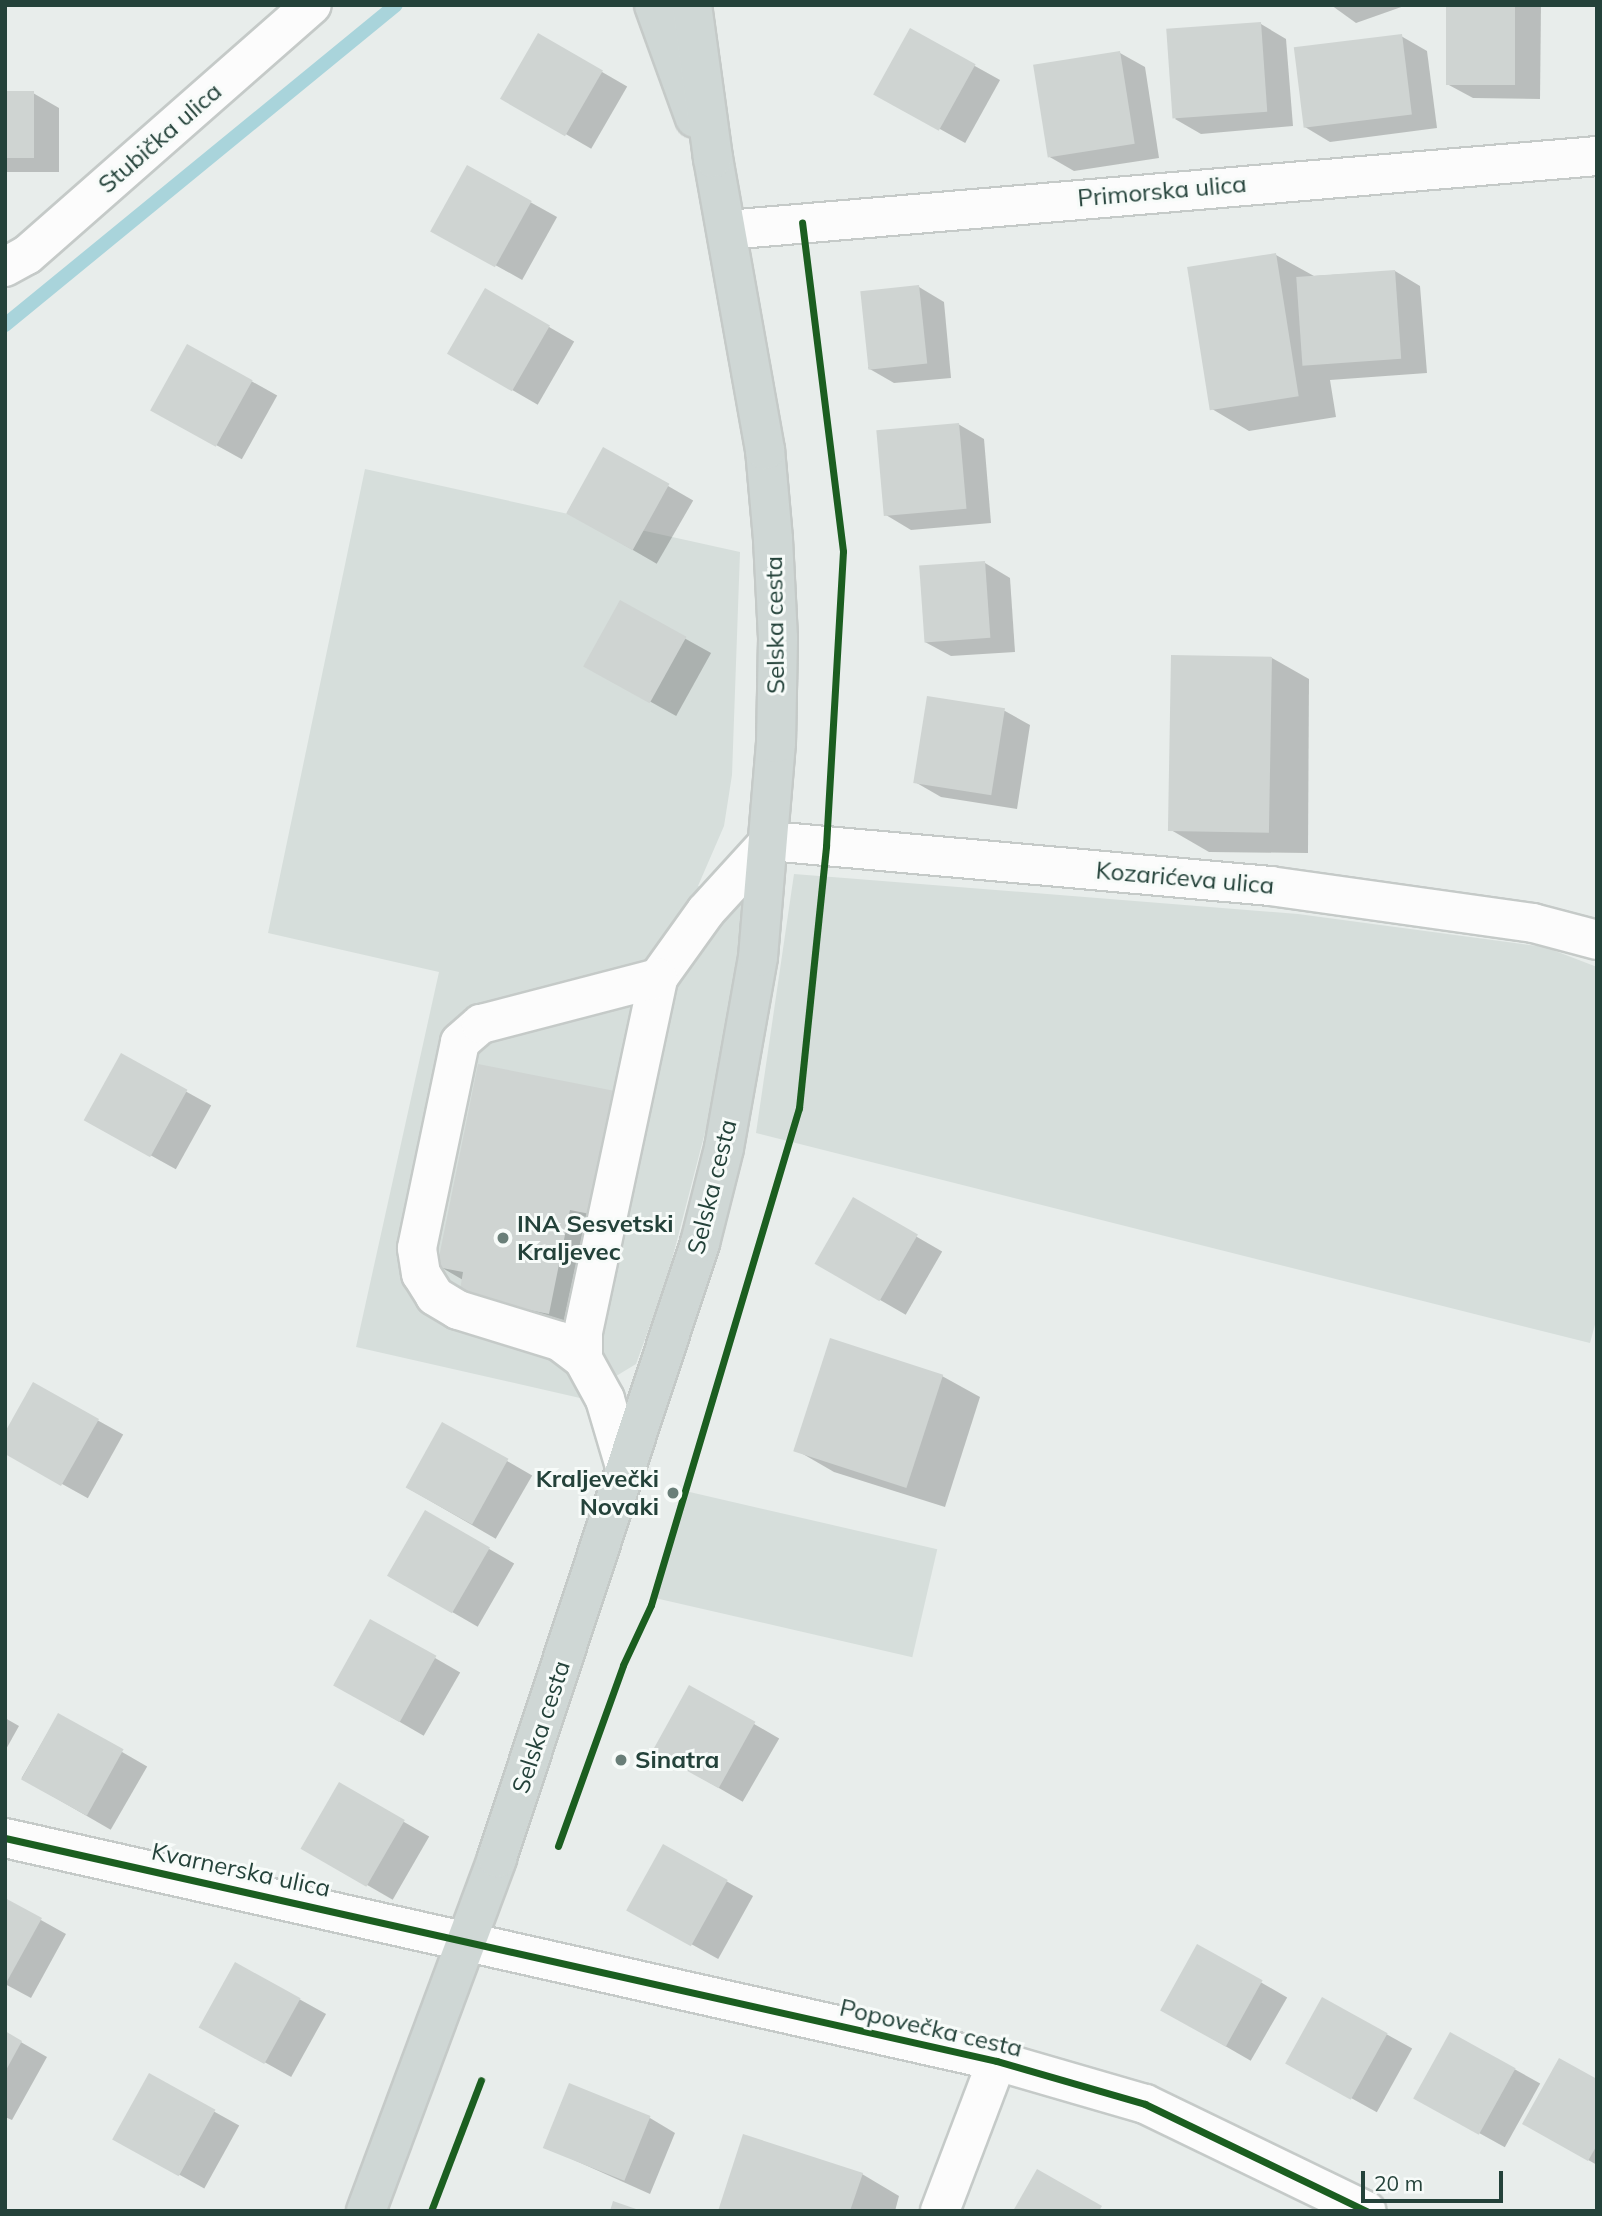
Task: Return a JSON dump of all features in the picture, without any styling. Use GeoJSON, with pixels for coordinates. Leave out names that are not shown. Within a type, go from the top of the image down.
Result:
{"type":"FeatureCollection","features":[{"type":"Feature","properties":{"kind":"main road","name":"Selska cesta"},"geometry":{"type":"LineString","coordinates":[[654,5],[713,158]]}},
{"type":"Feature","properties":{"kind":"main road","name":"Selska cesta"},"geometry":{"type":"LineString","coordinates":[[366,2211],[468,1942],[700,1243],[724,1148],[758,957],[770,841],[778,638],[773,539],[765,450],[713,158],[692,5]]}},
{"type":"Feature","properties":{"kind":"street","name":"Stubička ulica"},"geometry":{"type":"LineString","coordinates":[[5,267],[27,255],[312,5]]}},
{"type":"Feature","properties":{"kind":"street","name":"Primorska ulica"},"geometry":{"type":"LineString","coordinates":[[727,230],[1597,156]]}},
{"type":"Feature","properties":{"kind":"street","name":"Kozarićeva ulica"},"geometry":{"type":"LineString","coordinates":[[770,841],[1270,886],[1533,923],[1597,940]]}},
{"type":"Feature","properties":{"kind":"street"},"geometry":{"type":"LineString","coordinates":[[583,1359],[583,1332],[658,978],[706,911],[770,841]]}},
{"type":"Feature","properties":{"kind":"street"},"geometry":{"type":"LineString","coordinates":[[626,1470],[605,1399],[583,1359],[559,1341],[458,1310],[435,1296],[421,1274],[417,1248],[460,1042],[481,1024],[658,978]]}},
{"type":"Feature","properties":{"kind":"street","name":"Kvarnerska ulica"},"geometry":{"type":"LineString","coordinates":[[5,1838],[468,1942]]}},
{"type":"Feature","properties":{"kind":"street","name":"Popovečka cesta"},"geometry":{"type":"LineString","coordinates":[[468,1942],[997,2061],[1145,2104],[1366,2211]]}},
{"type":"Feature","properties":{"kind":"street"},"geometry":{"type":"LineString","coordinates":[[940,2211],[997,2061]]}},
{"type":"Feature","properties":{"kind":"shaded area"},"geometry":{"type":"Polygon","coordinates":[[[365,469],[740,552],[732,775],[724,826],[698,886],[752,896],[717,1086],[667,1279],[636,1364],[580,1398],[356,1347],[439,972],[268,933],[365,469]]]}},
{"type":"Feature","properties":{"kind":"shaded area"},"geometry":{"type":"Polygon","coordinates":[[[794,874],[1298,914],[1545,947],[1597,967],[1597,1317],[1590,1343],[756,1133],[794,874]]]}},
{"type":"Feature","properties":{"kind":"shaded area"},"geometry":{"type":"Polygon","coordinates":[[[681,1490],[937,1549],[912,1657],[656,1598],[681,1490]]]}},
{"type":"Feature","properties":{"kind":"building"},"geometry":{"type":"Polygon","coordinates":[[[1446,5],[1515,5],[1515,85],[1446,85],[1446,5]]]}},
{"type":"Feature","properties":{"kind":"building"},"geometry":{"type":"Polygon","coordinates":[[[1261,22],[1267,112],[1173,118],[1166,29],[1261,22]]]}},
{"type":"Feature","properties":{"kind":"building"},"geometry":{"type":"Polygon","coordinates":[[[910,28],[976,64],[939,131],[873,94],[910,28]]]}},
{"type":"Feature","properties":{"kind":"building"},"geometry":{"type":"Polygon","coordinates":[[[538,33],[603,70],[565,136],[500,99],[538,33]]]}},
{"type":"Feature","properties":{"kind":"building"},"geometry":{"type":"Polygon","coordinates":[[[1402,34],[1412,114],[1304,128],[1294,47],[1402,34]]]}},
{"type":"Feature","properties":{"kind":"building"},"geometry":{"type":"Polygon","coordinates":[[[1120,51],[1135,144],[1048,158],[1033,65],[1120,51]]]}},
{"type":"Feature","properties":{"kind":"building"},"geometry":{"type":"Polygon","coordinates":[[[5,91],[34,91],[34,158],[5,158],[5,91]]]}},
{"type":"Feature","properties":{"kind":"building"},"geometry":{"type":"Polygon","coordinates":[[[467,165],[532,201],[495,267],[430,231],[467,165]]]}},
{"type":"Feature","properties":{"kind":"building"},"geometry":{"type":"Polygon","coordinates":[[[1276,253],[1299,396],[1210,410],[1187,267],[1276,253]]]}},
{"type":"Feature","properties":{"kind":"building"},"geometry":{"type":"Polygon","coordinates":[[[1395,270],[1401,359],[1302,366],[1296,277],[1395,270]]]}},
{"type":"Feature","properties":{"kind":"building"},"geometry":{"type":"Polygon","coordinates":[[[919,285],[927,364],[869,370],[860,291],[919,285]]]}},
{"type":"Feature","properties":{"kind":"building"},"geometry":{"type":"Polygon","coordinates":[[[485,288],[550,326],[512,391],[447,354],[485,288]]]}},
{"type":"Feature","properties":{"kind":"building"},"geometry":{"type":"Polygon","coordinates":[[[187,344],[253,380],[216,447],[150,410],[187,344]]]}},
{"type":"Feature","properties":{"kind":"building"},"geometry":{"type":"Polygon","coordinates":[[[959,423],[966,509],[884,516],[876,430],[959,423]]]}},
{"type":"Feature","properties":{"kind":"building"},"geometry":{"type":"Polygon","coordinates":[[[603,447],[669,484],[633,550],[566,513],[603,447]]]}},
{"type":"Feature","properties":{"kind":"building"},"geometry":{"type":"Polygon","coordinates":[[[985,561],[990,638],[925,642],[919,566],[985,561]]]}},
{"type":"Feature","properties":{"kind":"building"},"geometry":{"type":"Polygon","coordinates":[[[620,600],[686,637],[650,703],[583,666],[620,600]]]}},
{"type":"Feature","properties":{"kind":"building"},"geometry":{"type":"Polygon","coordinates":[[[1171,655],[1272,657],[1269,833],[1168,831],[1171,655]]]}},
{"type":"Feature","properties":{"kind":"building"},"geometry":{"type":"Polygon","coordinates":[[[927,696],[1005,708],[991,795],[913,783],[927,696]]]}},
{"type":"Feature","properties":{"kind":"building"},"geometry":{"type":"Polygon","coordinates":[[[121,1053],[187,1090],[150,1157],[84,1120],[121,1053]]]}},
{"type":"Feature","properties":{"kind":"building"},"geometry":{"type":"Polygon","coordinates":[[[478,1064],[620,1092],[595,1215],[570,1210],[549,1314],[459,1296],[463,1272],[437,1267],[478,1064]]]}},
{"type":"Feature","properties":{"kind":"building"},"geometry":{"type":"Polygon","coordinates":[[[853,1197],[918,1234],[879,1301],[814,1264],[853,1197]]]}},
{"type":"Feature","properties":{"kind":"building"},"geometry":{"type":"Polygon","coordinates":[[[830,1338],[943,1375],[906,1488],[793,1451],[830,1338]]]}},
{"type":"Feature","properties":{"kind":"building"},"geometry":{"type":"Polygon","coordinates":[[[33,1382],[99,1419],[61,1486],[5,1454],[5,1432],[33,1382]]]}},
{"type":"Feature","properties":{"kind":"building"},"geometry":{"type":"Polygon","coordinates":[[[442,1422],[508,1459],[472,1524],[406,1488],[442,1422]]]}},
{"type":"Feature","properties":{"kind":"building"},"geometry":{"type":"Polygon","coordinates":[[[425,1510],[490,1548],[452,1613],[387,1576],[425,1510]]]}},
{"type":"Feature","properties":{"kind":"building"},"geometry":{"type":"Polygon","coordinates":[[[370,1619],[436,1656],[400,1722],[333,1685],[370,1619]]]}},
{"type":"Feature","properties":{"kind":"building"},"geometry":{"type":"Polygon","coordinates":[[[689,1685],[755,1722],[719,1788],[652,1751],[689,1685]]]}},
{"type":"Feature","properties":{"kind":"building"},"geometry":{"type":"Polygon","coordinates":[[[58,1713],[124,1749],[87,1816],[21,1779],[58,1713]]]}},
{"type":"Feature","properties":{"kind":"building"},"geometry":{"type":"Polygon","coordinates":[[[339,1782],[405,1820],[366,1887],[300,1849],[339,1782]]]}},
{"type":"Feature","properties":{"kind":"building"},"geometry":{"type":"Polygon","coordinates":[[[663,1844],[728,1880],[691,1946],[626,1910],[663,1844]]]}},
{"type":"Feature","properties":{"kind":"building"},"geometry":{"type":"Polygon","coordinates":[[[5,1898],[42,1918],[5,1985],[5,1898]]]}},
{"type":"Feature","properties":{"kind":"building"},"geometry":{"type":"Polygon","coordinates":[[[1197,1944],[1263,1980],[1226,2047],[1160,2010],[1197,1944]]]}},
{"type":"Feature","properties":{"kind":"building"},"geometry":{"type":"Polygon","coordinates":[[[235,1962],[301,1998],[264,2064],[199,2028],[235,1962]]]}},
{"type":"Feature","properties":{"kind":"building"},"geometry":{"type":"Polygon","coordinates":[[[1322,1997],[1388,2033],[1351,2100],[1285,2063],[1322,1997]]]}},
{"type":"Feature","properties":{"kind":"building"},"geometry":{"type":"Polygon","coordinates":[[[5,2031],[22,2041],[5,2072],[5,2031]]]}},
{"type":"Feature","properties":{"kind":"building"},"geometry":{"type":"Polygon","coordinates":[[[1450,2032],[1516,2068],[1479,2135],[1413,2098],[1450,2032]]]}},
{"type":"Feature","properties":{"kind":"building"},"geometry":{"type":"Polygon","coordinates":[[[1559,2058],[1597,2079],[1597,2145],[1588,2161],[1522,2124],[1559,2058]]]}},
{"type":"Feature","properties":{"kind":"building"},"geometry":{"type":"Polygon","coordinates":[[[149,2073],[215,2110],[179,2176],[112,2139],[149,2073]]]}},
{"type":"Feature","properties":{"kind":"building"},"geometry":{"type":"Polygon","coordinates":[[[569,2083],[651,2116],[624,2181],[543,2148],[569,2083]]]}},
{"type":"Feature","properties":{"kind":"building"},"geometry":{"type":"Polygon","coordinates":[[[743,2134],[863,2173],[850,2211],[718,2211],[743,2134]]]}},
{"type":"Feature","properties":{"kind":"building"},"geometry":{"type":"Polygon","coordinates":[[[1037,2169],[1102,2206],[1099,2211],[1013,2211],[1037,2169]]]}},
{"type":"Feature","properties":{"kind":"building"},"geometry":{"type":"Polygon","coordinates":[[[613,2201],[639,2210],[639,2211],[610,2211],[613,2201]]]}},
{"type":"Feature","properties":{"kind":"waterway"},"geometry":{"type":"LineString","coordinates":[[5,325],[396,5]]}},
{"type":"Feature","properties":{"kind":"cycle path"},"geometry":{"type":"LineString","coordinates":[[558,1846],[623,1665],[651,1605],[799,1108],[826,846],[843,551],[802,223]]}},
{"type":"Feature","properties":{"kind":"cycle path"},"geometry":{"type":"LineString","coordinates":[[5,1838],[997,2061],[1145,2104],[1366,2211]]}},
{"type":"Feature","properties":{"kind":"cycle path"},"geometry":{"type":"LineString","coordinates":[[431,2211],[481,2080]]}},
{"type":"Feature","properties":{"kind":"place","name":"INA Sesvetski Kraljevec"},"geometry":{"type":"Point","coordinates":[503,1238]}},
{"type":"Feature","properties":{"kind":"place","name":"Kraljevečki Novaki"},"geometry":{"type":"Point","coordinates":[673,1493]}},
{"type":"Feature","properties":{"kind":"place","name":"Sinatra"},"geometry":{"type":"Point","coordinates":[621,1760]}}]}
